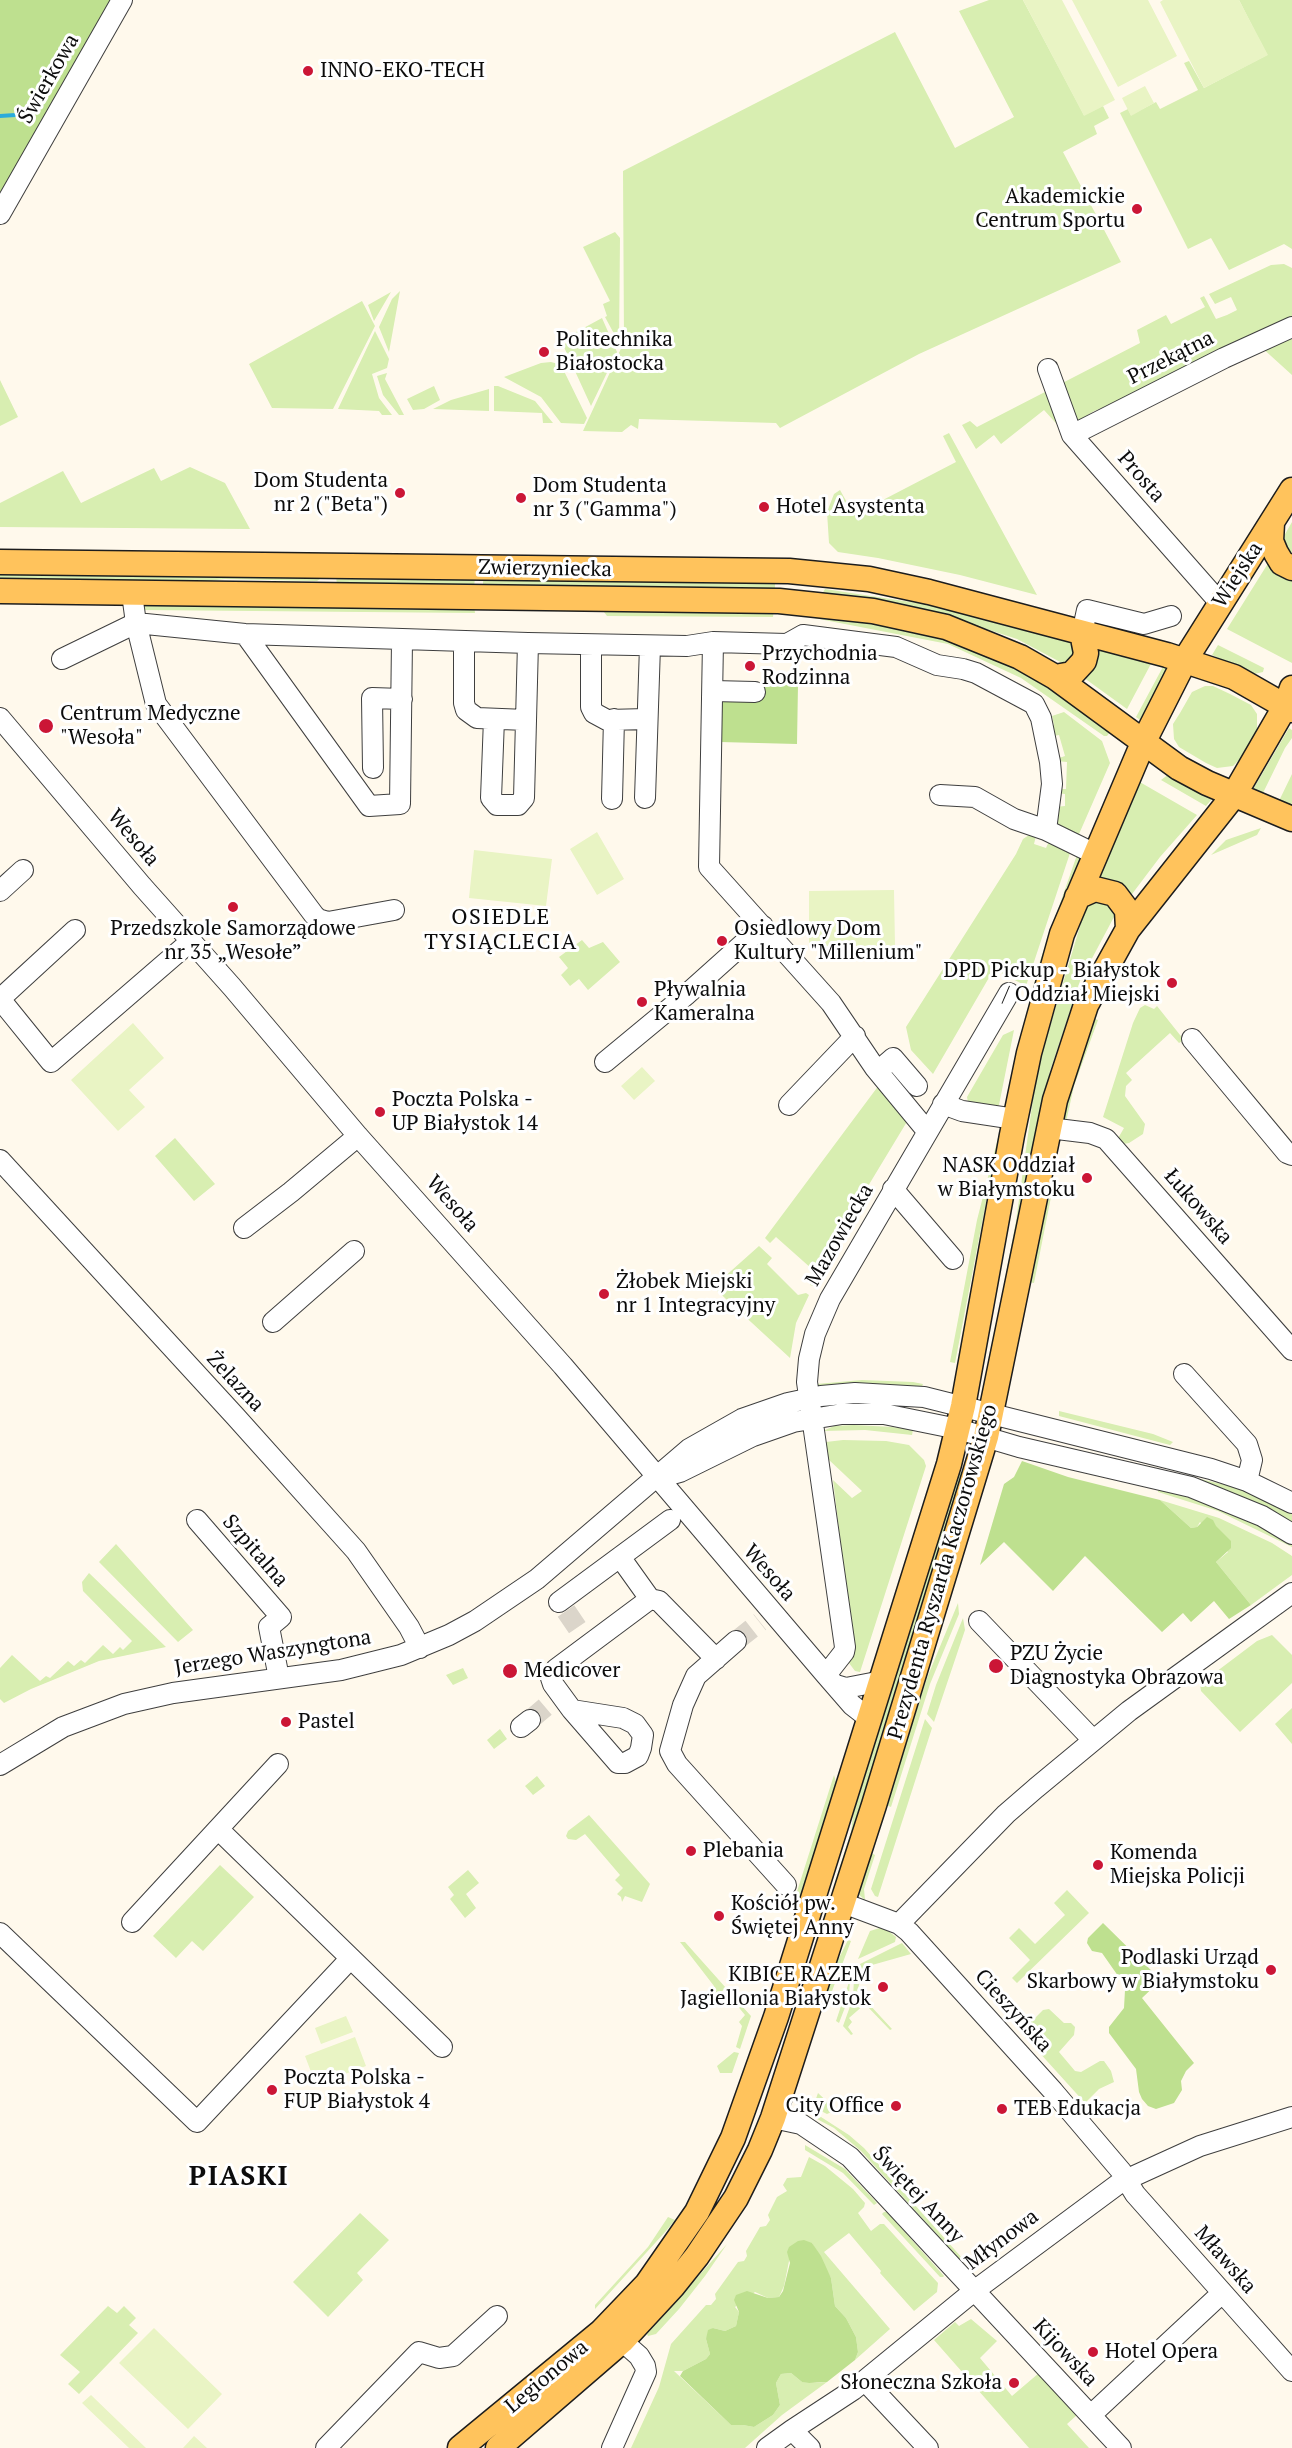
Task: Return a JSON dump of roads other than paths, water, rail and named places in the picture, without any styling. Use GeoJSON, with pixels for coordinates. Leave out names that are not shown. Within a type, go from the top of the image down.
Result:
{"type":"FeatureCollection","features":[{"type":"Feature","properties":{"kind":"main road","name":"Wiejska"},"geometry":{"type":"LineString","coordinates":[[1143,743],[1185,660],[1292,490]]}},
{"type":"Feature","properties":{"kind":"main road"},"geometry":{"type":"LineString","coordinates":[[1272,524],[1271,541],[1276,553],[1282,563],[1292,568]]}},
{"type":"Feature","properties":{"kind":"main road","name":"Zwierzyniecka"},"geometry":{"type":"LineString","coordinates":[[0,562],[789,571],[869,579],[929,592],[1185,660],[1234,677],[1290,701]]}},
{"type":"Feature","properties":{"kind":"main road"},"geometry":{"type":"LineString","coordinates":[[304,595],[318,592],[325,581],[322,572],[308,565]]}},
{"type":"Feature","properties":{"kind":"main road"},"geometry":{"type":"LineString","coordinates":[[807,603],[808,594],[815,585],[824,579],[840,576]]}},
{"type":"Feature","properties":{"kind":"main road","name":"Zwierzyniecka"},"geometry":{"type":"LineString","coordinates":[[0,591],[807,603],[873,611],[946,627],[1020,657],[1055,677],[1179,768],[1234,795],[1292,819]]}},
{"type":"Feature","properties":{"kind":"main road"},"geometry":{"type":"LineString","coordinates":[[1055,677],[1072,674],[1084,661],[1086,653],[1082,633]]}},
{"type":"Feature","properties":{"kind":"main road","name":"Prezydenta Ryszarda Kaczorowskiego"},"geometry":{"type":"LineString","coordinates":[[622,2341],[697,2256],[736,2198],[773,2118],[843,1903],[989,1425],[1055,1100],[1086,1005],[1128,929],[1234,795],[1290,701]]}},
{"type":"Feature","properties":{"kind":"main road","name":"Prezydenta Ryszarda Kaczorowskiego"},"geometry":{"type":"LineString","coordinates":[[631,2301],[647,2284],[678,2242],[711,2186],[746,2104],[776,2017],[882,1681],[958,1429],[1015,1119],[1029,1053],[1062,934],[1143,743]]}},
{"type":"Feature","properties":{"kind":"main road"},"geometry":{"type":"LineString","coordinates":[[1077,897],[1095,889],[1114,894],[1127,910],[1128,929]]}},
{"type":"Feature","properties":{"kind":"main road"},"geometry":{"type":"LineString","coordinates":[[819,1880],[834,1899],[843,1903]]}},
{"type":"Feature","properties":{"kind":"main road"},"geometry":{"type":"LineString","coordinates":[[711,2186],[736,2198]]}},
{"type":"Feature","properties":{"kind":"main road","name":"Legionowa"},"geometry":{"type":"LineString","coordinates":[[492,2442],[631,2301]]}},
{"type":"Feature","properties":{"kind":"main road","name":"Legionowa"},"geometry":{"type":"LineString","coordinates":[[460,2448],[492,2442],[622,2341]]}},
{"type":"Feature","properties":{"kind":"street","name":"Świerkowa"},"geometry":{"type":"LineString","coordinates":[[0,214],[122,0]]}},
{"type":"Feature","properties":{"kind":"street","name":"Przekątna"},"geometry":{"type":"LineString","coordinates":[[1072,435],[1224,358],[1292,327]]}},
{"type":"Feature","properties":{"kind":"street","name":"Prosta"},"geometry":{"type":"LineString","coordinates":[[1048,369],[1072,435],[1220,603]]}},
{"type":"Feature","properties":{"kind":"street"},"geometry":{"type":"LineString","coordinates":[[132,594],[136,623],[156,704],[318,919],[328,922],[394,910]]}},
{"type":"Feature","properties":{"kind":"street"},"geometry":{"type":"LineString","coordinates":[[803,635],[807,603]]}},
{"type":"Feature","properties":{"kind":"street"},"geometry":{"type":"LineString","coordinates":[[1082,633],[1087,610],[1144,624],[1171,616]]}},
{"type":"Feature","properties":{"kind":"street"},"geometry":{"type":"LineString","coordinates":[[62,659],[136,623],[245,634],[528,644],[687,646],[713,642],[787,644],[803,635],[896,647],[937,665],[963,669],[976,674],[1034,704],[1041,718],[1050,762],[1052,784],[1046,830]]}},
{"type":"Feature","properties":{"kind":"street"},"geometry":{"type":"LineString","coordinates":[[245,634],[369,806],[400,804],[402,640]]}},
{"type":"Feature","properties":{"kind":"street"},"geometry":{"type":"LineString","coordinates":[[464,642],[466,710],[477,718],[526,720]]}},
{"type":"Feature","properties":{"kind":"street"},"geometry":{"type":"LineString","coordinates":[[713,642],[708,867],[831,1003],[878,1071],[927,1131]]}},
{"type":"Feature","properties":{"kind":"street"},"geometry":{"type":"LineString","coordinates":[[494,718],[491,798],[497,805],[518,805],[522,802],[528,644]]}},
{"type":"Feature","properties":{"kind":"street"},"geometry":{"type":"LineString","coordinates":[[591,645],[591,706],[599,718],[647,719]]}},
{"type":"Feature","properties":{"kind":"street"},"geometry":{"type":"LineString","coordinates":[[645,798],[650,645]]}},
{"type":"Feature","properties":{"kind":"street"},"geometry":{"type":"LineString","coordinates":[[713,691],[755,692]]}},
{"type":"Feature","properties":{"kind":"street"},"geometry":{"type":"LineString","coordinates":[[373,768],[372,698],[402,699]]}},
{"type":"Feature","properties":{"kind":"street","name":"Wesoła"},"geometry":{"type":"LineString","coordinates":[[0,718],[358,1136],[563,1366],[765,1617],[831,1680],[852,1705],[870,1719]]}},
{"type":"Feature","properties":{"kind":"street"},"geometry":{"type":"LineString","coordinates":[[612,799],[614,719]]}},
{"type":"Feature","properties":{"kind":"street"},"geometry":{"type":"LineString","coordinates":[[940,795],[975,797],[1014,819],[1046,830],[1095,854]]}},
{"type":"Feature","properties":{"kind":"street"},"geometry":{"type":"LineString","coordinates":[[0,891],[23,870]]}},
{"type":"Feature","properties":{"kind":"street"},"geometry":{"type":"LineString","coordinates":[[606,1062],[763,926]]}},
{"type":"Feature","properties":{"kind":"street"},"geometry":{"type":"LineString","coordinates":[[75,930],[0,999],[51,1062],[191,941]]}},
{"type":"Feature","properties":{"kind":"street","name":"Mazowiecka"},"geometry":{"type":"LineString","coordinates":[[813,1418],[807,1373],[819,1324],[830,1299],[1009,993]]}},
{"type":"Feature","properties":{"kind":"street"},"geometry":{"type":"LineString","coordinates":[[789,1105],[855,1036]]}},
{"type":"Feature","properties":{"kind":"street"},"geometry":{"type":"LineString","coordinates":[[1192,1040],[1287,1153],[1292,1155]]}},
{"type":"Feature","properties":{"kind":"street"},"geometry":{"type":"LineString","coordinates":[[878,1071],[893,1058],[917,1086]]}},
{"type":"Feature","properties":{"kind":"street"},"geometry":{"type":"LineString","coordinates":[[943,1104],[962,1111],[1015,1119]]}},
{"type":"Feature","properties":{"kind":"street","name":"Łukowska"},"geometry":{"type":"LineString","coordinates":[[1050,1128],[1090,1132],[1106,1140],[1292,1350]]}},
{"type":"Feature","properties":{"kind":"street"},"geometry":{"type":"LineString","coordinates":[[244,1228],[358,1136]]}},
{"type":"Feature","properties":{"kind":"street","name":"Żelazna"},"geometry":{"type":"LineString","coordinates":[[0,1160],[356,1551],[409,1627],[420,1648]]}},
{"type":"Feature","properties":{"kind":"street"},"geometry":{"type":"LineString","coordinates":[[893,1189],[953,1259]]}},
{"type":"Feature","properties":{"kind":"street"},"geometry":{"type":"LineString","coordinates":[[273,1322],[354,1251]]}},
{"type":"Feature","properties":{"kind":"street"},"geometry":{"type":"LineString","coordinates":[[1184,1374],[1247,1444],[1252,1460],[1247,1480]]}},
{"type":"Feature","properties":{"kind":"street","name":"Jerzego Waszyngtona"},"geometry":{"type":"LineString","coordinates":[[0,1765],[63,1727],[124,1704],[173,1693],[341,1670],[420,1648],[475,1621],[537,1579],[656,1479],[671,1462],[718,1431],[757,1414],[809,1398],[836,1394],[878,1393],[924,1397],[963,1406],[989,1425]]}},
{"type":"Feature","properties":{"kind":"street","name":"Jerzego Waszyngtona"},"geometry":{"type":"LineString","coordinates":[[656,1479],[680,1472],[753,1436],[813,1418],[855,1413],[884,1414],[958,1429],[989,1425]]}},
{"type":"Feature","properties":{"kind":"street"},"geometry":{"type":"LineString","coordinates":[[813,1418],[845,1647],[831,1680],[846,1688],[882,1681]]}},
{"type":"Feature","properties":{"kind":"street"},"geometry":{"type":"LineString","coordinates":[[989,1425],[1103,1441],[1247,1480],[1292,1503]]}},
{"type":"Feature","properties":{"kind":"street"},"geometry":{"type":"LineString","coordinates":[[989,1425],[1094,1463],[1183,1485],[1216,1496],[1262,1516],[1292,1534]]}},
{"type":"Feature","properties":{"kind":"street"},"geometry":{"type":"LineString","coordinates":[[1094,1463],[1090,1456],[1092,1447],[1103,1441]]}},
{"type":"Feature","properties":{"kind":"street","name":"Szpitalna"},"geometry":{"type":"LineString","coordinates":[[197,1520],[280,1617],[269,1627],[279,1678]]}},
{"type":"Feature","properties":{"kind":"street"},"geometry":{"type":"LineString","coordinates":[[537,1579],[563,1606],[620,1557],[670,1520]]}},
{"type":"Feature","properties":{"kind":"street"},"geometry":{"type":"LineString","coordinates":[[620,1557],[651,1599],[659,1601],[715,1665]]}},
{"type":"Feature","properties":{"kind":"street"},"geometry":{"type":"LineString","coordinates":[[899,1924],[1006,1814],[1093,1740],[1292,1593]]}},
{"type":"Feature","properties":{"kind":"street"},"geometry":{"type":"LineString","coordinates":[[561,1703],[623,1718],[636,1724],[643,1735],[638,1755],[630,1761],[618,1763],[561,1703],[553,1684],[552,1673],[585,1639],[651,1599]]}},
{"type":"Feature","properties":{"kind":"street"},"geometry":{"type":"LineString","coordinates":[[980,1621],[1093,1740]]}},
{"type":"Feature","properties":{"kind":"street"},"geometry":{"type":"LineString","coordinates":[[736,1641],[715,1665],[696,1676],[678,1717],[670,1751],[677,1764],[786,1885]]}},
{"type":"Feature","properties":{"kind":"street"},"geometry":{"type":"LineString","coordinates":[[132,1922],[278,1764]]}},
{"type":"Feature","properties":{"kind":"street"},"geometry":{"type":"LineString","coordinates":[[218,1829],[442,2047]]}},
{"type":"Feature","properties":{"kind":"street","name":"Cieszyńska"},"geometry":{"type":"LineString","coordinates":[[843,1903],[899,1924],[909,1932],[1053,2091],[1126,2179]]}},
{"type":"Feature","properties":{"kind":"street"},"geometry":{"type":"LineString","coordinates":[[0,1933],[197,2122],[350,1959]]}},
{"type":"Feature","properties":{"kind":"street","name":"Świętej Anny"},"geometry":{"type":"LineString","coordinates":[[746,2104],[773,2118],[797,2135],[821,2139],[850,2157],[974,2291]]}},
{"type":"Feature","properties":{"kind":"street","name":"Młynowa"},"geometry":{"type":"LineString","coordinates":[[767,2448],[865,2381],[974,2291],[1126,2179],[1219,2139],[1292,2117]]}},
{"type":"Feature","properties":{"kind":"street","name":"Mławska"},"geometry":{"type":"LineString","coordinates":[[1126,2179],[1135,2194],[1292,2371]]}},
{"type":"Feature","properties":{"kind":"street","name":"Kijowska"},"geometry":{"type":"LineString","coordinates":[[974,2291],[1121,2448]]}},
{"type":"Feature","properties":{"kind":"street"},"geometry":{"type":"LineString","coordinates":[[1091,2415],[1222,2293]]}},
{"type":"Feature","properties":{"kind":"street"},"geometry":{"type":"LineString","coordinates":[[326,2448],[419,2352],[438,2358],[453,2356],[497,2316]]}},
{"type":"Feature","properties":{"kind":"street"},"geometry":{"type":"LineString","coordinates":[[612,2448],[646,2372],[639,2356],[622,2341]]}},
{"type":"Feature","properties":{"kind":"street"},"geometry":{"type":"LineString","coordinates":[[865,2381],[928,2448]]}},
{"type":"Feature","properties":{"kind":"street"},"geometry":{"type":"LineString","coordinates":[[792,2430],[810,2448]]}},
{"type":"Feature","properties":{"kind":"waterway"},"geometry":{"type":"LineString","coordinates":[[0,116],[31,114]]}},
{"type":"Feature","properties":{"kind":"tunnel"},"geometry":{"type":"LineString","coordinates":[[566,1611],[581,1633]]}},
{"type":"Feature","properties":{"kind":"tunnel"},"geometry":{"type":"LineString","coordinates":[[736,1641],[760,1622]]}},
{"type":"Feature","properties":{"kind":"tunnel"},"geometry":{"type":"LineString","coordinates":[[530,1720],[550,1703]]}},
{"type":"Feature","properties":{"kind":"place","name":"INNO-EKO-TECH"},"geometry":{"type":"Point","coordinates":[308,71]}},
{"type":"Feature","properties":{"kind":"place","name":"Akademickie Centrum Sportu"},"geometry":{"type":"Point","coordinates":[1137,209]}},
{"type":"Feature","properties":{"kind":"place","name":"Politechnika Białostocka"},"geometry":{"type":"Point","coordinates":[544,352]}},
{"type":"Feature","properties":{"kind":"place","name":"Dom Studenta nr 2 (\"Beta\")"},"geometry":{"type":"Point","coordinates":[400,493]}},
{"type":"Feature","properties":{"kind":"place","name":"Dom Studenta nr 3 (\"Gamma\")"},"geometry":{"type":"Point","coordinates":[521,498]}},
{"type":"Feature","properties":{"kind":"place","name":"Hotel Asystenta"},"geometry":{"type":"Point","coordinates":[764,507]}},
{"type":"Feature","properties":{"kind":"place","name":"Przychodnia Rodzinna"},"geometry":{"type":"Point","coordinates":[750,666]}},
{"type":"Feature","properties":{"kind":"place","name":"Centrum Medyczne \"Wesoła\""},"geometry":{"type":"Point","coordinates":[46,726]}},
{"type":"Feature","properties":{"kind":"place","name":"Przedszkole Samorządowe nr 35 „Wesołe”"},"geometry":{"type":"Point","coordinates":[233,907]}},
{"type":"Feature","properties":{"kind":"place","name":"Osiedlowy Dom Kultury \"Millenium\""},"geometry":{"type":"Point","coordinates":[722,941]}},
{"type":"Feature","properties":{"kind":"place","name":"DPD Pickup - Białystok / Oddział Miejski"},"geometry":{"type":"Point","coordinates":[1172,983]}},
{"type":"Feature","properties":{"kind":"place","name":"Pływalnia Kameralna"},"geometry":{"type":"Point","coordinates":[642,1002]}},
{"type":"Feature","properties":{"kind":"place","name":"Poczta Polska - UP Białystok 14"},"geometry":{"type":"Point","coordinates":[380,1112]}},
{"type":"Feature","properties":{"kind":"place","name":"NASK Oddział w Białymstoku"},"geometry":{"type":"Point","coordinates":[1087,1178]}},
{"type":"Feature","properties":{"kind":"place","name":"Żłobek Miejski nr 1 Integracyjny"},"geometry":{"type":"Point","coordinates":[604,1294]}},
{"type":"Feature","properties":{"kind":"place","name":"PZU Życie Diagnostyka Obrazowa"},"geometry":{"type":"Point","coordinates":[996,1666]}},
{"type":"Feature","properties":{"kind":"place","name":"Medicover"},"geometry":{"type":"Point","coordinates":[510,1671]}},
{"type":"Feature","properties":{"kind":"place","name":"Pastel"},"geometry":{"type":"Point","coordinates":[286,1722]}},
{"type":"Feature","properties":{"kind":"place","name":"Plebania"},"geometry":{"type":"Point","coordinates":[691,1851]}},
{"type":"Feature","properties":{"kind":"place","name":"Komenda Miejska Policji"},"geometry":{"type":"Point","coordinates":[1098,1865]}},
{"type":"Feature","properties":{"kind":"place","name":"Kościół pw. Świętej Anny"},"geometry":{"type":"Point","coordinates":[719,1916]}},
{"type":"Feature","properties":{"kind":"place","name":"Podlaski Urząd Skarbowy w Białymstoku"},"geometry":{"type":"Point","coordinates":[1271,1970]}},
{"type":"Feature","properties":{"kind":"place","name":"KIBICE RAZEM Jagiellonia Białystok"},"geometry":{"type":"Point","coordinates":[883,1987]}},
{"type":"Feature","properties":{"kind":"place","name":"Poczta Polska - FUP Białystok 4"},"geometry":{"type":"Point","coordinates":[272,2090]}},
{"type":"Feature","properties":{"kind":"place","name":"City Office"},"geometry":{"type":"Point","coordinates":[896,2106]}},
{"type":"Feature","properties":{"kind":"place","name":"TEB Edukacja"},"geometry":{"type":"Point","coordinates":[1002,2109]}},
{"type":"Feature","properties":{"kind":"place","name":"Hotel Opera"},"geometry":{"type":"Point","coordinates":[1093,2352]}},
{"type":"Feature","properties":{"kind":"place","name":"Słoneczna Szkoła"},"geometry":{"type":"Point","coordinates":[1014,2383]}},
{"type":"Feature","properties":{"kind":"district","name":"OSIEDLE TYSIĄCLECIA"},"geometry":{"type":"Point","coordinates":[501,930]}},
{"type":"Feature","properties":{"kind":"district","name":"PIASKI"},"geometry":{"type":"Point","coordinates":[239,2177]}}]}
